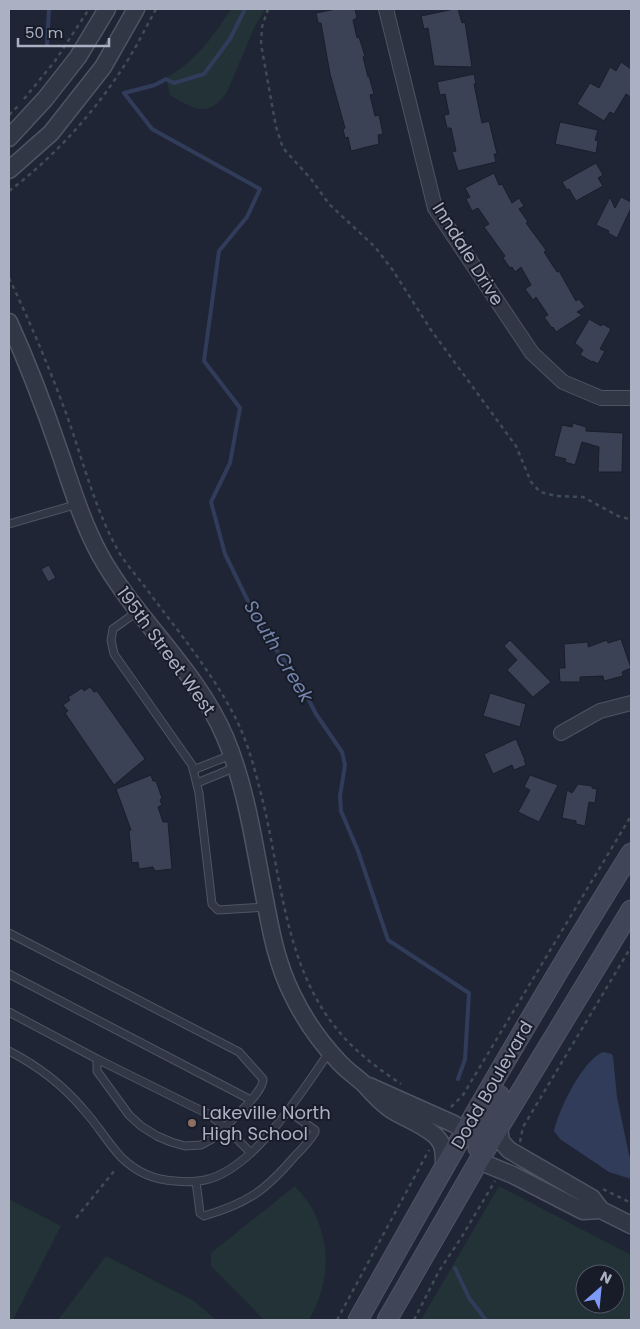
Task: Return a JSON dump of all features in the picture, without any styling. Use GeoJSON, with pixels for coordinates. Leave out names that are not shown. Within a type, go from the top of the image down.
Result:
{"type":"FeatureCollection","features":[{"type":"Feature","properties":{"kind":"main road","name":"Dodd Boulevard"},"geometry":{"type":"LineString","coordinates":[[358,1320],[465,1131],[570,952],[631,853]]}},
{"type":"Feature","properties":{"kind":"main road","name":"Dodd Boulevard"},"geometry":{"type":"LineString","coordinates":[[387,1320],[481,1157],[631,910]]}},
{"type":"Feature","properties":{"kind":"main road"},"geometry":{"type":"LineString","coordinates":[[481,1157],[478,1148],[490,1111],[569,971],[570,952]]}},
{"type":"Feature","properties":{"kind":"main road"},"geometry":{"type":"LineString","coordinates":[[375,1320],[452,1184],[464,1154],[465,1131]]}},
{"type":"Feature","properties":{"kind":"street"},"geometry":{"type":"LineString","coordinates":[[9,138],[45,99],[78,57],[106,9]]}},
{"type":"Feature","properties":{"kind":"street"},"geometry":{"type":"LineString","coordinates":[[9,170],[57,126],[102,67],[136,9]]}},
{"type":"Feature","properties":{"kind":"street","name":"Inndale Drive"},"geometry":{"type":"LineString","coordinates":[[386,9],[435,208],[532,353],[563,382],[601,398],[631,398]]}},
{"type":"Feature","properties":{"kind":"street","name":"195th Street West"},"geometry":{"type":"LineString","coordinates":[[9,322],[33,378],[78,504],[100,556],[138,611],[193,681],[214,716],[234,761],[248,811],[278,959],[287,983],[307,1022],[340,1063],[364,1084],[376,1098],[406,1120],[437,1136]]}},
{"type":"Feature","properties":{"kind":"street"},"geometry":{"type":"LineString","coordinates":[[561,733],[600,711],[631,704]]}},
{"type":"Feature","properties":{"kind":"street","name":"195th Street West"},"geometry":{"type":"LineString","coordinates":[[364,1084],[454,1124],[465,1131]]}},
{"type":"Feature","properties":{"kind":"street"},"geometry":{"type":"LineString","coordinates":[[499,1127],[501,1142],[509,1150],[592,1198],[601,1210],[631,1226]]}},
{"type":"Feature","properties":{"kind":"street"},"geometry":{"type":"LineString","coordinates":[[437,1136],[442,1142],[444,1168]]}},
{"type":"Feature","properties":{"kind":"street"},"geometry":{"type":"LineString","coordinates":[[481,1157],[486,1164],[513,1175],[583,1211],[601,1210]]}},
{"type":"Feature","properties":{"kind":"lane"},"geometry":{"type":"LineString","coordinates":[[9,524],[78,504]]}},
{"type":"Feature","properties":{"kind":"lane"},"geometry":{"type":"LineString","coordinates":[[138,611],[113,629],[111,640],[114,654],[192,765],[197,784],[206,843],[212,904],[218,910],[266,907]]}},
{"type":"Feature","properties":{"kind":"lane"},"geometry":{"type":"LineString","coordinates":[[193,770],[234,761]]}},
{"type":"Feature","properties":{"kind":"lane"},"geometry":{"type":"LineString","coordinates":[[197,784],[234,761]]}},
{"type":"Feature","properties":{"kind":"lane"},"geometry":{"type":"LineString","coordinates":[[9,933],[236,1049],[263,1078],[262,1086],[226,1127],[212,1139],[201,1145],[185,1146],[157,1136],[141,1126],[129,1115],[97,1071],[97,1059]]}},
{"type":"Feature","properties":{"kind":"lane"},"geometry":{"type":"LineString","coordinates":[[9,974],[251,1100]]}},
{"type":"Feature","properties":{"kind":"lane"},"geometry":{"type":"LineString","coordinates":[[9,1012],[97,1059],[208,1114],[226,1127],[251,1153]]}},
{"type":"Feature","properties":{"kind":"lane"},"geometry":{"type":"LineString","coordinates":[[9,1052],[38,1068],[57,1082],[84,1109],[114,1149],[140,1172],[169,1181],[196,1181],[207,1180],[234,1167],[251,1153],[288,1111],[330,1051]]}},
{"type":"Feature","properties":{"kind":"lane"},"geometry":{"type":"LineString","coordinates":[[196,1181],[200,1213],[204,1216],[231,1208],[260,1192],[286,1167],[315,1132],[288,1111]]}},
{"type":"Feature","properties":{"kind":"path"},"geometry":{"type":"LineString","coordinates":[[9,115],[55,61],[88,9]]}},
{"type":"Feature","properties":{"kind":"path"},"geometry":{"type":"LineString","coordinates":[[268,9],[262,27],[261,44],[276,127],[283,148],[311,179],[329,204],[375,248],[392,269],[431,330],[516,446],[531,482],[540,492],[556,496],[582,497],[620,517],[631,519]]}},
{"type":"Feature","properties":{"kind":"path"},"geometry":{"type":"LineString","coordinates":[[444,1120],[451,1107],[462,1095],[631,816]]}},
{"type":"Feature","properties":{"kind":"path"},"geometry":{"type":"LineString","coordinates":[[520,1143],[523,1127],[631,947]]}},
{"type":"Feature","properties":{"kind":"path"},"geometry":{"type":"LineString","coordinates":[[337,1320],[437,1136]]}},
{"type":"Feature","properties":{"kind":"path"},"geometry":{"type":"LineString","coordinates":[[76,1218],[114,1170]]}},
{"type":"Feature","properties":{"kind":"path"},"geometry":{"type":"LineString","coordinates":[[414,1320],[439,1271],[496,1179]]}},
{"type":"Feature","properties":{"kind":"shaded area"},"geometry":{"type":"Polygon","coordinates":[[[231,9],[265,9],[255,26],[227,92],[214,106],[207,109],[193,107],[170,95],[166,78],[187,64],[203,48],[231,9]]]}},
{"type":"Feature","properties":{"kind":"shaded area"},"geometry":{"type":"Polygon","coordinates":[[[295,1186],[311,1207],[323,1238],[326,1266],[321,1293],[309,1320],[264,1320],[211,1266],[211,1253],[295,1186]]]}},
{"type":"Feature","properties":{"kind":"shaded area"},"geometry":{"type":"Polygon","coordinates":[[[499,1186],[631,1255],[631,1320],[421,1320],[499,1186]]]}},
{"type":"Feature","properties":{"kind":"shaded area"},"geometry":{"type":"Polygon","coordinates":[[[9,1199],[61,1226],[13,1320],[9,1320],[9,1199]]]}},
{"type":"Feature","properties":{"kind":"shaded area"},"geometry":{"type":"Polygon","coordinates":[[[106,1256],[194,1301],[216,1320],[58,1320],[106,1256]]]}},
{"type":"Feature","properties":{"kind":"water"},"geometry":{"type":"Polygon","coordinates":[[[603,1052],[612,1054],[613,1057],[617,1097],[631,1158],[631,1179],[609,1172],[560,1139],[554,1131],[566,1099],[580,1075],[595,1057],[603,1052]]]}},
{"type":"Feature","properties":{"kind":"building"},"geometry":{"type":"Polygon","coordinates":[[[336,9],[355,9],[357,18],[353,20],[357,38],[359,37],[365,56],[363,57],[374,94],[370,95],[375,116],[379,115],[383,134],[378,135],[379,144],[351,151],[348,137],[345,138],[343,129],[345,128],[330,74],[321,23],[318,23],[316,13],[336,9]]]}},
{"type":"Feature","properties":{"kind":"building"},"geometry":{"type":"Polygon","coordinates":[[[458,9],[462,23],[465,22],[472,67],[434,66],[428,28],[424,29],[421,16],[458,9]]]}},
{"type":"Feature","properties":{"kind":"building"},"geometry":{"type":"Polygon","coordinates":[[[621,62],[631,69],[631,97],[626,94],[614,114],[610,112],[604,121],[577,104],[590,83],[599,88],[610,67],[616,71],[621,62]]]}},
{"type":"Feature","properties":{"kind":"building"},"geometry":{"type":"Polygon","coordinates":[[[474,74],[476,84],[474,84],[482,123],[489,121],[497,154],[494,154],[496,162],[458,171],[452,152],[456,151],[451,128],[447,128],[444,115],[449,114],[445,94],[440,95],[437,82],[474,74]]]}},
{"type":"Feature","properties":{"kind":"building"},"geometry":{"type":"Polygon","coordinates":[[[560,122],[598,130],[595,140],[598,141],[596,153],[555,144],[560,122]]]}},
{"type":"Feature","properties":{"kind":"building"},"geometry":{"type":"Polygon","coordinates":[[[596,163],[603,175],[598,178],[603,186],[576,201],[562,182],[596,163]]]}},
{"type":"Feature","properties":{"kind":"building"},"geometry":{"type":"Polygon","coordinates":[[[494,173],[499,185],[502,184],[512,203],[519,198],[524,206],[519,209],[528,222],[526,223],[546,250],[544,252],[557,272],[559,271],[576,301],[579,299],[585,307],[577,312],[582,315],[556,332],[544,317],[548,315],[536,297],[533,300],[525,289],[531,285],[521,267],[515,272],[512,267],[510,268],[503,258],[505,256],[484,227],[489,224],[478,208],[472,211],[466,199],[470,197],[465,188],[494,173]]]}},
{"type":"Feature","properties":{"kind":"building"},"geometry":{"type":"Polygon","coordinates":[[[610,197],[615,208],[621,197],[631,202],[631,208],[617,238],[608,233],[609,231],[596,225],[610,197]]]}},
{"type":"Feature","properties":{"kind":"building"},"geometry":{"type":"Polygon","coordinates":[[[589,319],[611,329],[600,349],[605,351],[598,364],[580,355],[583,350],[575,343],[589,319]]]}},
{"type":"Feature","properties":{"kind":"building"},"geometry":{"type":"Polygon","coordinates":[[[573,423],[586,427],[586,431],[623,433],[622,472],[598,472],[599,447],[582,442],[575,465],[565,462],[566,459],[554,456],[562,425],[572,427],[573,423]]]}},
{"type":"Feature","properties":{"kind":"building"},"geometry":{"type":"Polygon","coordinates":[[[49,565],[56,578],[48,582],[41,569],[49,565]]]}},
{"type":"Feature","properties":{"kind":"building"},"geometry":{"type":"Polygon","coordinates":[[[621,639],[631,668],[622,672],[623,676],[604,681],[603,676],[580,677],[580,682],[560,682],[559,668],[565,668],[564,644],[588,642],[588,647],[607,640],[608,643],[621,639]]]}},
{"type":"Feature","properties":{"kind":"building"},"geometry":{"type":"Polygon","coordinates":[[[510,640],[551,682],[533,697],[507,670],[517,660],[504,646],[510,640]]]}},
{"type":"Feature","properties":{"kind":"building"},"geometry":{"type":"Polygon","coordinates":[[[90,687],[94,692],[97,691],[145,759],[114,785],[65,713],[68,711],[63,705],[70,700],[68,697],[82,688],[84,691],[90,687]]]}},
{"type":"Feature","properties":{"kind":"building"},"geometry":{"type":"Polygon","coordinates":[[[490,693],[526,704],[520,727],[483,716],[490,693]]]}},
{"type":"Feature","properties":{"kind":"building"},"geometry":{"type":"Polygon","coordinates":[[[516,739],[526,765],[514,770],[512,765],[493,774],[484,754],[516,739]]]}},
{"type":"Feature","properties":{"kind":"building"},"geometry":{"type":"Polygon","coordinates":[[[151,775],[153,781],[156,781],[162,798],[160,800],[162,805],[158,807],[163,822],[168,822],[172,869],[155,871],[153,867],[139,869],[138,862],[132,863],[129,831],[131,830],[116,789],[151,775]]]}},
{"type":"Feature","properties":{"kind":"building"},"geometry":{"type":"Polygon","coordinates":[[[530,775],[558,785],[539,822],[518,812],[530,790],[524,787],[530,775]]]}},
{"type":"Feature","properties":{"kind":"building"},"geometry":{"type":"Polygon","coordinates":[[[578,784],[592,786],[592,788],[597,789],[595,803],[589,802],[585,826],[576,824],[576,821],[562,818],[567,790],[572,793],[578,784]]]}},
{"type":"Feature","properties":{"kind":"waterway","name":"South Creek"},"geometry":{"type":"LineString","coordinates":[[47,45],[49,9]]}},
{"type":"Feature","properties":{"kind":"waterway","name":"South Creek"},"geometry":{"type":"LineString","coordinates":[[245,9],[230,39],[204,74],[174,83],[166,79],[155,85],[124,93],[152,129],[260,189],[247,217],[219,251],[204,361],[240,408],[230,463],[211,502],[225,554],[264,634],[297,677],[316,714],[342,752],[345,765],[340,796],[341,811],[358,851],[388,940],[469,993],[465,1059],[458,1079]]}},
{"type":"Feature","properties":{"kind":"waterway","name":"South Creek"},"geometry":{"type":"LineString","coordinates":[[455,1268],[469,1298],[486,1320]]}},
{"type":"Feature","properties":{"kind":"place","name":"Lakeville North High School"},"geometry":{"type":"Point","coordinates":[192,1123]}}]}
